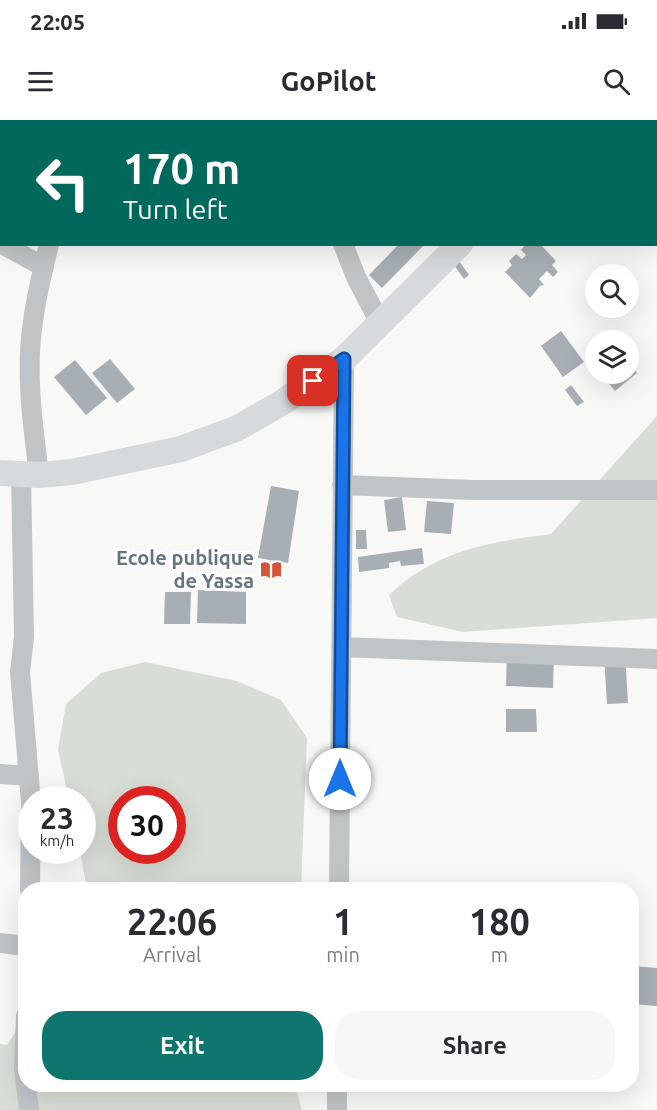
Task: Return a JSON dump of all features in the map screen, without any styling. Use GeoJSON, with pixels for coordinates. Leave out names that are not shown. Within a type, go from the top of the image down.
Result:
{"type":"FeatureCollection","features":[{"type":"Feature","properties":{"kind":"main road"},"geometry":{"type":"LineString","coordinates":[[20,474],[72,472],[181,449],[238,428],[283,402],[344,359],[458,246]]}},
{"type":"Feature","properties":{"kind":"street"},"geometry":{"type":"LineString","coordinates":[[5,246],[44,267]]}},
{"type":"Feature","properties":{"kind":"street"},"geometry":{"type":"LineString","coordinates":[[30,882],[32,803],[20,672],[24,637],[20,474],[31,396],[32,324],[49,246]]}},
{"type":"Feature","properties":{"kind":"street"},"geometry":{"type":"LineString","coordinates":[[344,246],[356,277],[380,323]]}},
{"type":"Feature","properties":{"kind":"street"},"geometry":{"type":"LineString","coordinates":[[339,882],[344,359]]}},
{"type":"Feature","properties":{"kind":"street"},"geometry":{"type":"LineString","coordinates":[[342,485],[473,490],[657,490]]}},
{"type":"Feature","properties":{"kind":"street"},"geometry":{"type":"LineString","coordinates":[[341,646],[657,659]]}},
{"type":"Feature","properties":{"kind":"street"},"geometry":{"type":"LineString","coordinates":[[0,774],[29,776]]}},
{"type":"Feature","properties":{"kind":"street"},"geometry":{"type":"LineString","coordinates":[[0,943],[18,945]]}},
{"type":"Feature","properties":{"kind":"street"},"geometry":{"type":"LineString","coordinates":[[27,1092],[29,1110]]}},
{"type":"Feature","properties":{"kind":"street"},"geometry":{"type":"LineString","coordinates":[[337,1092],[338,1110]]}},
{"type":"Feature","properties":{"kind":"shaded area"},"geometry":{"type":"Polygon","coordinates":[[[657,416],[657,618],[463,632],[397,617],[389,595],[425,568],[445,558],[485,545],[551,534],[657,416]]]}},
{"type":"Feature","properties":{"kind":"shaded area"},"geometry":{"type":"Polygon","coordinates":[[[145,662],[237,681],[281,700],[307,738],[301,882],[86,882],[82,864],[96,864],[96,786],[66,786],[58,750],[66,704],[101,673],[145,662]]]}},
{"type":"Feature","properties":{"kind":"shaded area"},"geometry":{"type":"Polygon","coordinates":[[[18,1028],[18,1092],[297,1092],[302,1110],[0,1110],[0,1044],[7,1045],[18,1028]]]}},
{"type":"Feature","properties":{"kind":"building"},"geometry":{"type":"Polygon","coordinates":[[[397,246],[423,246],[382,288],[369,275],[397,246]]]}},
{"type":"Feature","properties":{"kind":"building"},"geometry":{"type":"Polygon","coordinates":[[[524,246],[542,246],[556,261],[552,265],[558,272],[553,277],[547,271],[539,279],[544,285],[540,286],[530,298],[505,272],[512,265],[509,261],[516,254],[522,259],[526,255],[521,250],[524,246]]]}},
{"type":"Feature","properties":{"kind":"building"},"geometry":{"type":"Polygon","coordinates":[[[459,261],[469,275],[464,279],[454,265],[459,261]]]}},
{"type":"Feature","properties":{"kind":"building"},"geometry":{"type":"Polygon","coordinates":[[[561,331],[584,362],[563,377],[541,346],[561,331]]]}},
{"type":"Feature","properties":{"kind":"building"},"geometry":{"type":"Polygon","coordinates":[[[110,359],[135,389],[117,403],[92,373],[110,359]]]}},
{"type":"Feature","properties":{"kind":"building"},"geometry":{"type":"Polygon","coordinates":[[[75,360],[107,398],[86,415],[54,377],[75,360]]]}},
{"type":"Feature","properties":{"kind":"building"},"geometry":{"type":"Polygon","coordinates":[[[609,384],[624,384],[615,391],[609,384]]]}},
{"type":"Feature","properties":{"kind":"building"},"geometry":{"type":"Polygon","coordinates":[[[571,385],[584,402],[577,406],[565,390],[571,385]]]}},
{"type":"Feature","properties":{"kind":"building"},"geometry":{"type":"Polygon","coordinates":[[[271,486],[299,491],[288,563],[258,558],[271,486]]]}},
{"type":"Feature","properties":{"kind":"building"},"geometry":{"type":"Polygon","coordinates":[[[402,497],[406,530],[388,532],[384,500],[402,497]]]}},
{"type":"Feature","properties":{"kind":"building"},"geometry":{"type":"Polygon","coordinates":[[[427,501],[454,503],[451,534],[424,532],[427,501]]]}},
{"type":"Feature","properties":{"kind":"building"},"geometry":{"type":"Polygon","coordinates":[[[356,530],[366,530],[367,549],[356,549],[356,530]]]}},
{"type":"Feature","properties":{"kind":"building"},"geometry":{"type":"Polygon","coordinates":[[[422,548],[424,564],[401,566],[400,561],[389,563],[389,568],[359,572],[358,557],[422,548]]]}},
{"type":"Feature","properties":{"kind":"building"},"geometry":{"type":"Polygon","coordinates":[[[198,590],[246,592],[246,624],[197,623],[198,590]]]}},
{"type":"Feature","properties":{"kind":"building"},"geometry":{"type":"Polygon","coordinates":[[[165,592],[191,592],[190,624],[164,624],[165,592]]]}},
{"type":"Feature","properties":{"kind":"building"},"geometry":{"type":"Polygon","coordinates":[[[507,651],[554,653],[553,688],[506,686],[507,651]]]}},
{"type":"Feature","properties":{"kind":"building"},"geometry":{"type":"Polygon","coordinates":[[[625,653],[628,703],[607,704],[604,655],[625,653]]]}},
{"type":"Feature","properties":{"kind":"building"},"geometry":{"type":"Polygon","coordinates":[[[506,709],[536,709],[537,732],[506,732],[506,709]]]}},
{"type":"Feature","properties":{"kind":"building"},"geometry":{"type":"Polygon","coordinates":[[[639,967],[657,968],[657,1006],[639,1005],[639,967]]]}},
{"type":"Feature","properties":{"kind":"place","name":"Ecole publique de Yassa"},"geometry":{"type":"Point","coordinates":[271,570]}},
{"type":"Feature","properties":{"kind":"route"},"geometry":{"type":"LineString","coordinates":[[313,381],[344,359],[340,779]]}}]}
